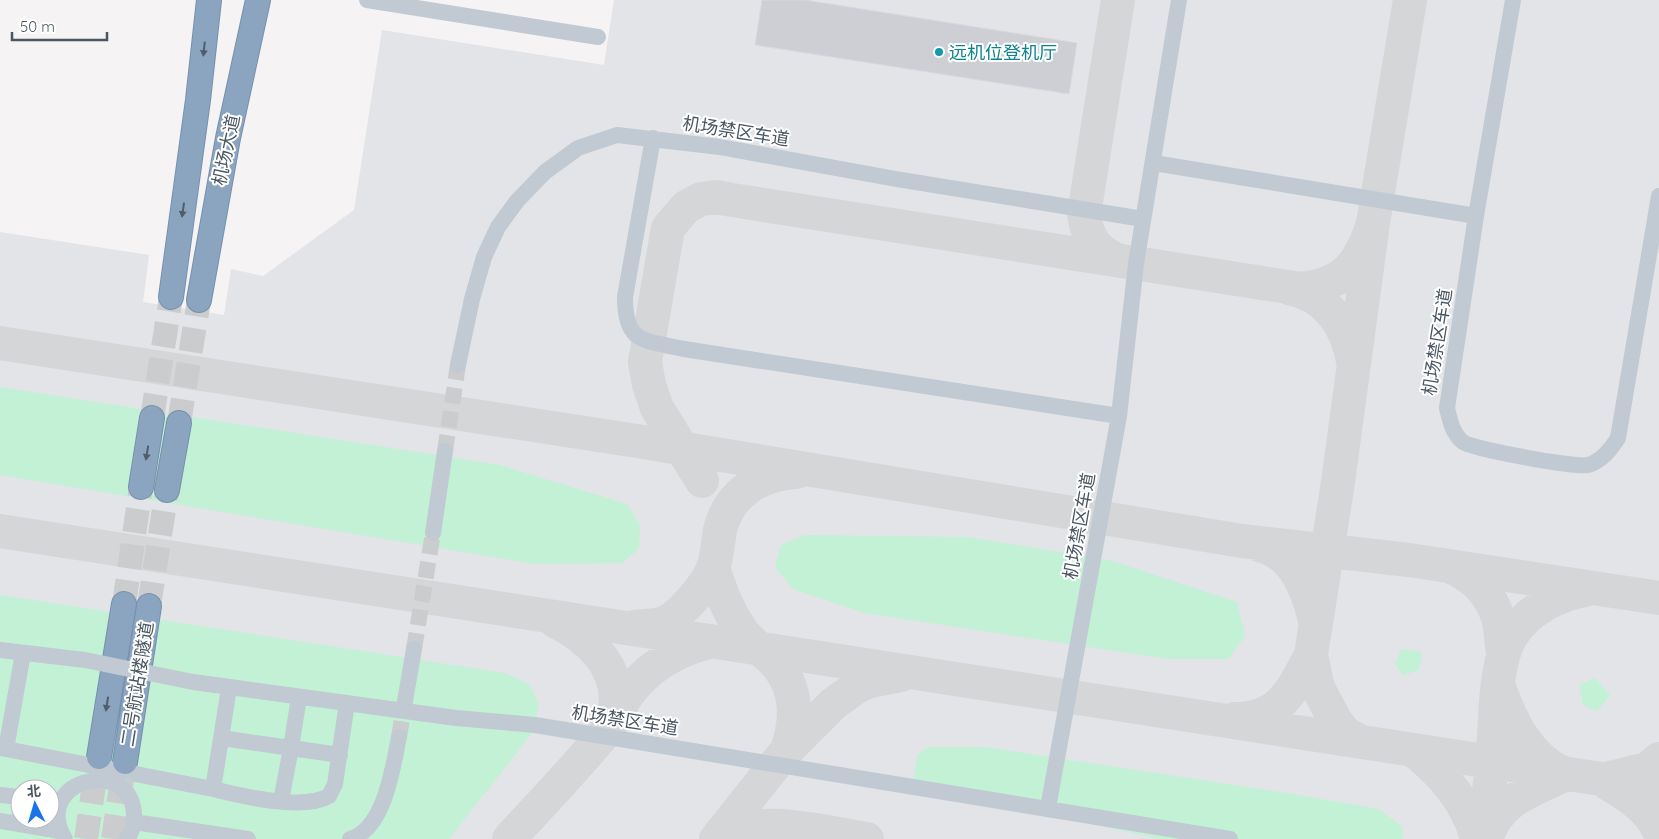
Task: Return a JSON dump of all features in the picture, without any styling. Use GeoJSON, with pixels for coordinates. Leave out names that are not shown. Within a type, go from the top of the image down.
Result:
{"type":"FeatureCollection","features":[{"type":"Feature","properties":{"kind":"highway","name":"机场大道"},"geometry":{"type":"LineString","coordinates":[[171,296],[198,100],[209,0]]}},
{"type":"Feature","properties":{"kind":"highway","name":"机场大道"},"geometry":{"type":"LineString","coordinates":[[199,300],[228,138],[258,0]]}},
{"type":"Feature","properties":{"kind":"highway"},"geometry":{"type":"LineString","coordinates":[[141,487],[152,418]]}},
{"type":"Feature","properties":{"kind":"highway"},"geometry":{"type":"LineString","coordinates":[[167,490],[179,423]]}},
{"type":"Feature","properties":{"kind":"highway","name":"二号航站楼隧道"},"geometry":{"type":"LineString","coordinates":[[99,757],[124,604]]}},
{"type":"Feature","properties":{"kind":"highway","name":"二号航站楼隧道"},"geometry":{"type":"LineString","coordinates":[[125,762],[149,606]]}},
{"type":"Feature","properties":{"kind":"lane"},"geometry":{"type":"LineString","coordinates":[[367,0],[598,37]]}},
{"type":"Feature","properties":{"kind":"lane","name":"机场禁区车道"},"geometry":{"type":"LineString","coordinates":[[1048,808],[1119,416],[1142,219],[1154,163],[1178,0]]}},
{"type":"Feature","properties":{"kind":"lane","name":"机场禁区车道"},"geometry":{"type":"LineString","coordinates":[[1513,0],[1476,216],[1447,408],[1452,428],[1463,442],[1481,450],[1587,466],[1608,453],[1618,438],[1659,196]]}},
{"type":"Feature","properties":{"kind":"lane","name":"机场禁区车道"},"geometry":{"type":"LineString","coordinates":[[458,365],[472,299],[484,257],[498,227],[517,201],[546,172],[578,148],[617,134],[653,138],[1142,219]]}},
{"type":"Feature","properties":{"kind":"lane"},"geometry":{"type":"LineString","coordinates":[[653,138],[625,297],[625,318],[631,330],[645,341],[684,349],[1119,416]]}},
{"type":"Feature","properties":{"kind":"lane"},"geometry":{"type":"LineString","coordinates":[[1154,163],[1476,216]]}},
{"type":"Feature","properties":{"kind":"lane"},"geometry":{"type":"LineString","coordinates":[[434,533],[445,451]]}},
{"type":"Feature","properties":{"kind":"lane"},"geometry":{"type":"LineString","coordinates":[[405,701],[414,649]]}},
{"type":"Feature","properties":{"kind":"lane"},"geometry":{"type":"LineString","coordinates":[[0,650],[22,653],[3,749],[251,798],[315,802],[329,796],[335,784],[347,703]]}},
{"type":"Feature","properties":{"kind":"lane","name":"机场禁区车道"},"geometry":{"type":"LineString","coordinates":[[22,653],[85,660],[229,688],[534,725],[1230,839]]}},
{"type":"Feature","properties":{"kind":"lane"},"geometry":{"type":"LineString","coordinates":[[212,789],[229,688]]}},
{"type":"Feature","properties":{"kind":"lane"},"geometry":{"type":"LineString","coordinates":[[281,801],[299,696]]}},
{"type":"Feature","properties":{"kind":"lane"},"geometry":{"type":"LineString","coordinates":[[350,839],[374,820],[389,787],[399,736]]}},
{"type":"Feature","properties":{"kind":"lane"},"geometry":{"type":"LineString","coordinates":[[221,738],[340,754]]}},
{"type":"Feature","properties":{"kind":"lane"},"geometry":{"type":"LineString","coordinates":[[60,797],[80,782],[94,779],[107,780],[119,786],[128,796],[134,808],[134,822],[127,839]]}},
{"type":"Feature","properties":{"kind":"lane"},"geometry":{"type":"LineString","coordinates":[[0,821],[63,835]]}},
{"type":"Feature","properties":{"kind":"lane"},"geometry":{"type":"LineString","coordinates":[[134,822],[248,839]]}},
{"type":"Feature","properties":{"kind":"shaded area"},"geometry":{"type":"Polygon","coordinates":[[[614,0],[1659,0],[1659,839],[0,839],[0,232],[149,255],[143,302],[224,315],[231,269],[263,276],[354,210],[382,30],[604,65],[614,0]]]}},
{"type":"Feature","properties":{"kind":"green space"},"geometry":{"type":"Polygon","coordinates":[[[0,387],[500,465],[627,504],[640,525],[639,549],[622,563],[535,564],[0,475],[0,387]]]}},
{"type":"Feature","properties":{"kind":"green space"},"geometry":{"type":"Polygon","coordinates":[[[805,535],[968,537],[1109,560],[1237,602],[1245,636],[1228,659],[1168,659],[864,613],[793,589],[775,567],[781,545],[805,535]]]}},
{"type":"Feature","properties":{"kind":"green space"},"geometry":{"type":"Polygon","coordinates":[[[0,595],[505,673],[529,684],[539,704],[533,732],[449,839],[0,839],[0,595]]]}},
{"type":"Feature","properties":{"kind":"green space"},"geometry":{"type":"Polygon","coordinates":[[[1401,649],[1422,652],[1419,670],[1403,675],[1395,664],[1401,649]]]}},
{"type":"Feature","properties":{"kind":"green space"},"geometry":{"type":"Polygon","coordinates":[[[1595,678],[1610,695],[1597,711],[1583,705],[1580,685],[1595,678]]]}},
{"type":"Feature","properties":{"kind":"green space"},"geometry":{"type":"Polygon","coordinates":[[[929,747],[985,747],[1293,794],[1378,809],[1402,826],[1403,839],[1159,839],[934,789],[914,778],[917,755],[929,747]]]}},
{"type":"Feature","properties":{"kind":"building","name":"远机位登机厅"},"geometry":{"type":"Polygon","coordinates":[[[762,0],[805,0],[1077,43],[1069,94],[755,45],[762,0]]]}},
{"type":"Feature","properties":{"kind":"taxiway"},"geometry":{"type":"LineString","coordinates":[[1118,0],[1084,214],[1090,237],[1094,243],[1104,253],[1119,261]]}},
{"type":"Feature","properties":{"kind":"taxiway"},"geometry":{"type":"LineString","coordinates":[[1361,742],[1345,733],[1335,720],[1318,688],[1311,655],[1338,482],[1373,223],[1410,0]]}},
{"type":"Feature","properties":{"kind":"taxiway"},"geometry":{"type":"LineString","coordinates":[[702,481],[657,408],[649,385],[645,362],[668,228],[686,207],[701,199],[716,197],[1301,289],[1329,282],[1349,270],[1362,250],[1373,223]]}},
{"type":"Feature","properties":{"kind":"taxiway"},"geometry":{"type":"LineString","coordinates":[[1289,288],[1314,297],[1333,314],[1346,335],[1353,361]]}},
{"type":"Feature","properties":{"kind":"taxiway"},"geometry":{"type":"LineString","coordinates":[[0,343],[637,441],[1242,541],[1409,560],[1659,598]]}},
{"type":"Feature","properties":{"kind":"taxiway"},"geometry":{"type":"LineString","coordinates":[[634,627],[658,625],[668,621],[683,609],[698,592],[713,568],[724,517],[739,496],[759,481],[796,472]]}},
{"type":"Feature","properties":{"kind":"taxiway"},"geometry":{"type":"LineString","coordinates":[[0,531],[1659,788]]}},
{"type":"Feature","properties":{"kind":"taxiway"},"geometry":{"type":"LineString","coordinates":[[1259,545],[1271,549],[1290,564],[1303,584],[1315,620]]}},
{"type":"Feature","properties":{"kind":"taxiway"},"geometry":{"type":"LineString","coordinates":[[1451,567],[1467,575],[1491,601],[1499,622],[1503,653]]}},
{"type":"Feature","properties":{"kind":"taxiway"},"geometry":{"type":"LineString","coordinates":[[713,568],[734,619],[744,634],[778,666],[785,676],[794,706],[793,728],[787,750]]}},
{"type":"Feature","properties":{"kind":"taxiway"},"geometry":{"type":"LineString","coordinates":[[1482,839],[1491,772],[1498,679],[1506,647],[1519,626],[1536,610],[1556,599],[1589,589]]}},
{"type":"Feature","properties":{"kind":"taxiway"},"geometry":{"type":"LineString","coordinates":[[555,621],[581,637],[602,658],[614,684],[616,699],[614,716]]}},
{"type":"Feature","properties":{"kind":"taxiway"},"geometry":{"type":"LineString","coordinates":[[509,839],[607,730],[628,694],[644,675],[675,654],[710,642]]}},
{"type":"Feature","properties":{"kind":"taxiway"},"geometry":{"type":"LineString","coordinates":[[1235,719],[1251,718],[1264,714],[1274,708],[1291,691],[1311,655]]}},
{"type":"Feature","properties":{"kind":"taxiway"},"geometry":{"type":"LineString","coordinates":[[716,839],[787,750],[833,704],[858,686],[870,681],[901,675]]}},
{"type":"Feature","properties":{"kind":"taxiway"},"geometry":{"type":"LineString","coordinates":[[1500,690],[1516,727],[1531,749],[1540,758],[1563,773]]}},
{"type":"Feature","properties":{"kind":"taxiway"},"geometry":{"type":"LineString","coordinates":[[1413,750],[1434,768],[1452,789],[1467,813],[1477,839]]}},
{"type":"Feature","properties":{"kind":"taxiway"},"geometry":{"type":"LineString","coordinates":[[1610,778],[1647,769],[1659,759]]}},
{"type":"Feature","properties":{"kind":"taxiway"},"geometry":{"type":"LineString","coordinates":[[1486,839],[1499,814],[1508,805],[1528,792],[1565,774]]}},
{"type":"Feature","properties":{"kind":"taxiway"},"geometry":{"type":"LineString","coordinates":[[1607,783],[1630,797],[1649,815],[1659,831]]}},
{"type":"Feature","properties":{"kind":"taxiway"},"geometry":{"type":"LineString","coordinates":[[718,839],[735,831],[752,827],[771,826],[810,829],[867,839]]}},
{"type":"Feature","properties":{"kind":"tunnel"},"geometry":{"type":"LineString","coordinates":[[152,418],[171,297]]}},
{"type":"Feature","properties":{"kind":"tunnel"},"geometry":{"type":"LineString","coordinates":[[179,423],[199,300]]}},
{"type":"Feature","properties":{"kind":"tunnel"},"geometry":{"type":"LineString","coordinates":[[445,451],[458,365]]}},
{"type":"Feature","properties":{"kind":"tunnel"},"geometry":{"type":"LineString","coordinates":[[124,604],[141,487]]}},
{"type":"Feature","properties":{"kind":"tunnel"},"geometry":{"type":"LineString","coordinates":[[149,606],[167,490]]}},
{"type":"Feature","properties":{"kind":"tunnel"},"geometry":{"type":"LineString","coordinates":[[414,649],[433,533]]}},
{"type":"Feature","properties":{"kind":"tunnel"},"geometry":{"type":"LineString","coordinates":[[399,737],[405,701]]}},
{"type":"Feature","properties":{"kind":"tunnel"},"geometry":{"type":"LineString","coordinates":[[86,839],[98,758]]}},
{"type":"Feature","properties":{"kind":"tunnel"},"geometry":{"type":"LineString","coordinates":[[113,839],[124,767]]}},
{"type":"Feature","properties":{"kind":"place","name":"远机位登机厅"},"geometry":{"type":"Point","coordinates":[939,52]}}]}
